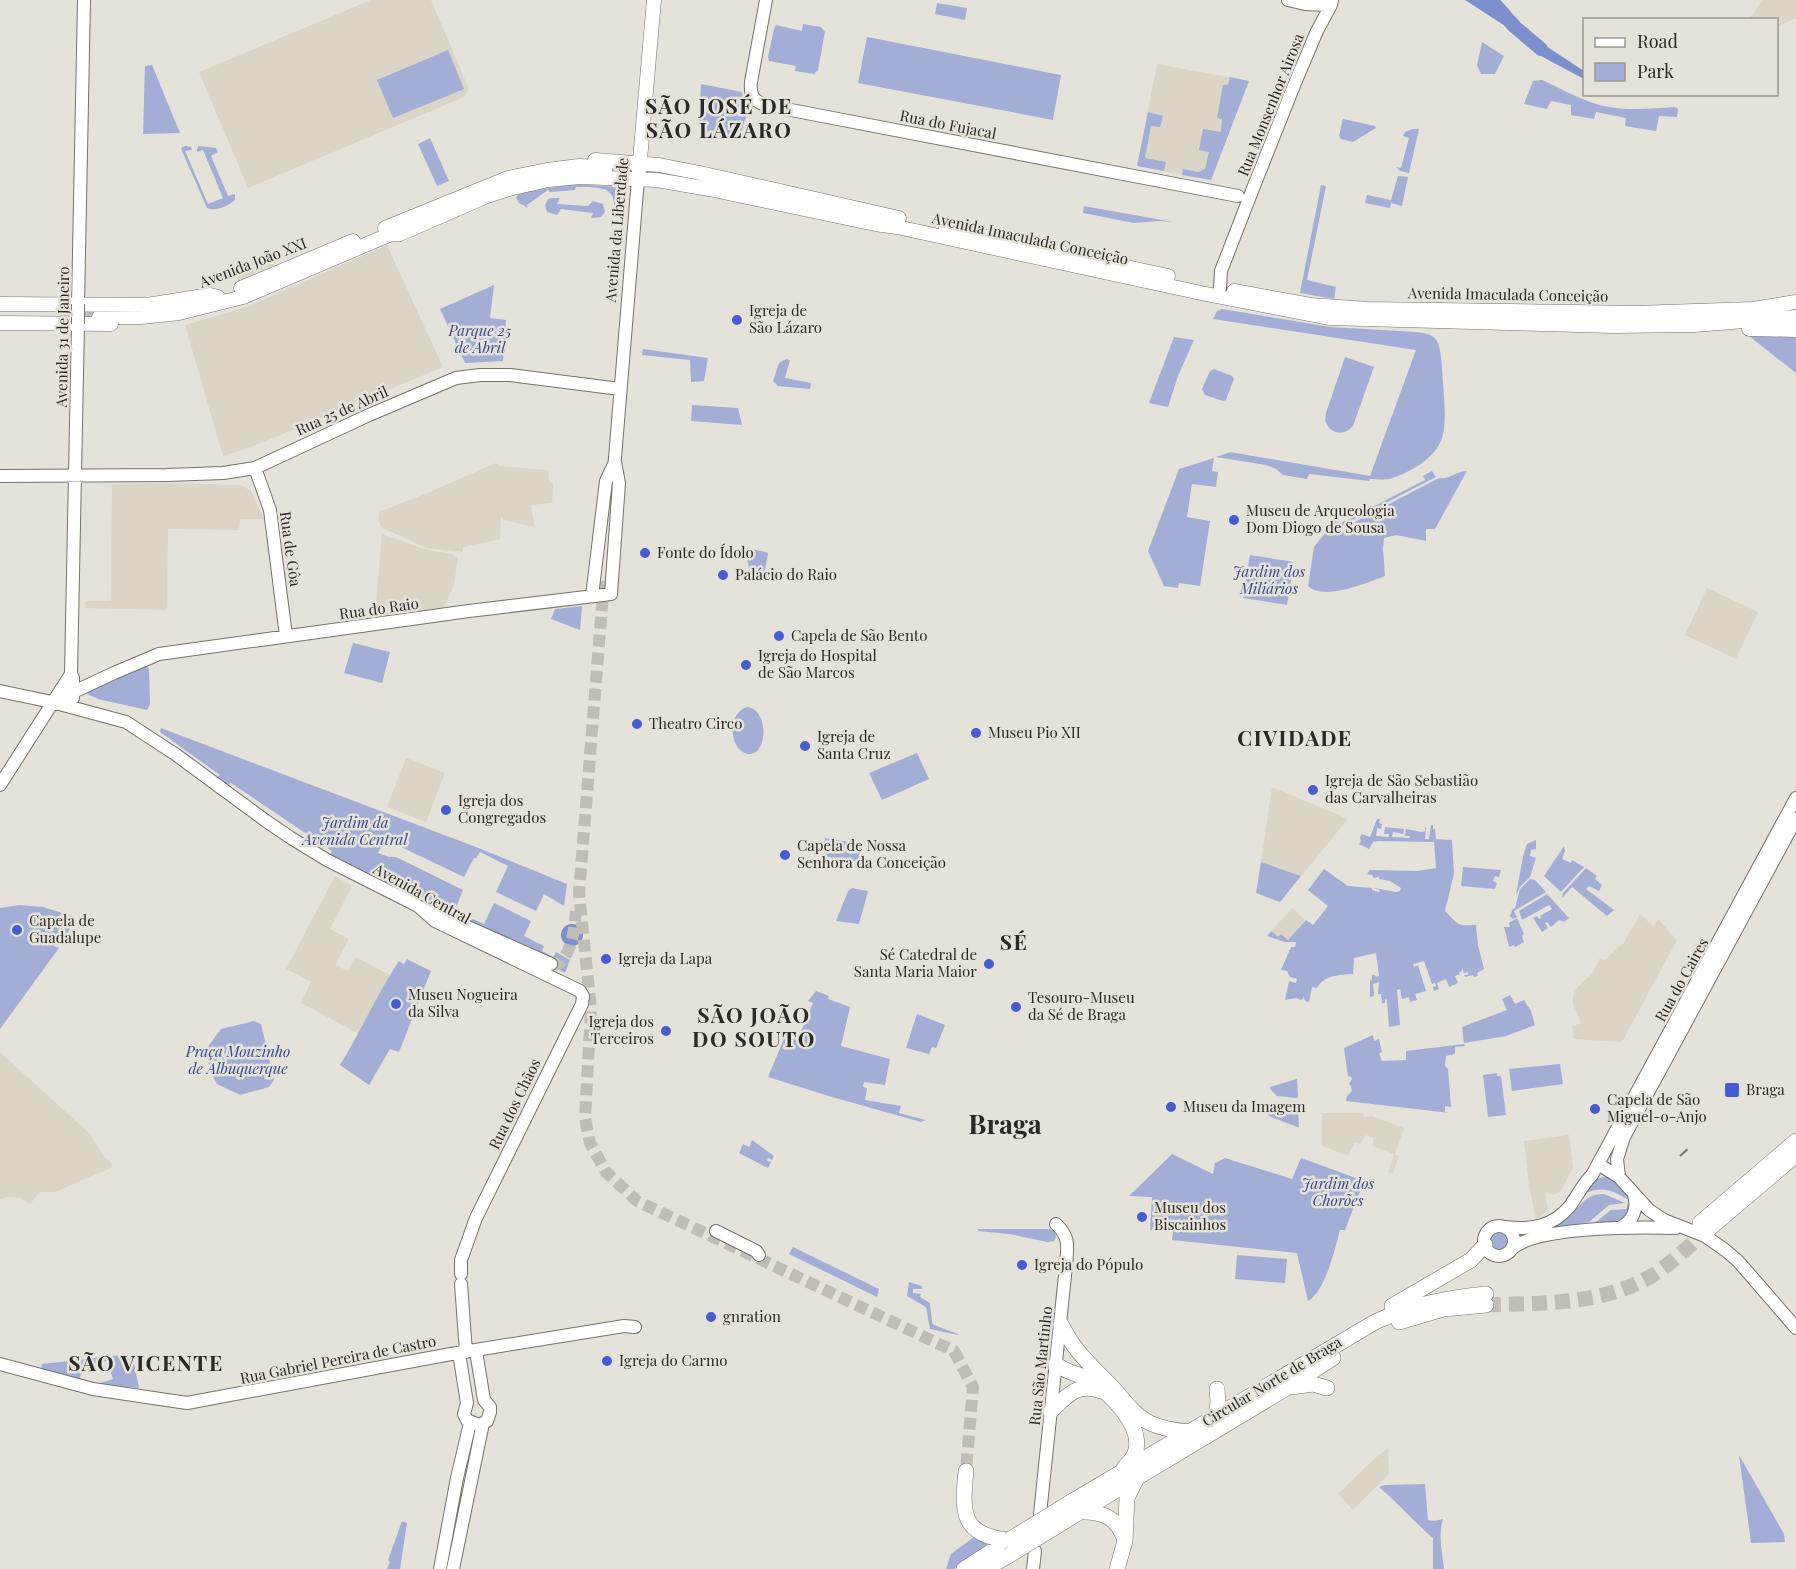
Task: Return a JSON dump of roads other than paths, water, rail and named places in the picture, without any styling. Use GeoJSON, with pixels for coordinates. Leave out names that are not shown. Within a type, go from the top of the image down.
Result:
{"type":"FeatureCollection","features":[{"type":"Feature","properties":{"kind":"highway"},"geometry":{"type":"LineString","coordinates":[[1699,1227],[1796,1142]]}},
{"type":"Feature","properties":{"kind":"highway"},"geometry":{"type":"LineString","coordinates":[[1699,1227],[1796,1155]]}},
{"type":"Feature","properties":{"kind":"highway"},"geometry":{"type":"LineString","coordinates":[[1358,1331],[1397,1303],[1471,1260],[1485,1245]]}},
{"type":"Feature","properties":{"kind":"highway","name":"Circular Norte de Braga"},"geometry":{"type":"LineString","coordinates":[[1454,1297],[1486,1300],[1419,1315],[1365,1338],[1137,1478],[1076,1507],[1119,1473],[1358,1331],[1416,1305],[1454,1297]]}},
{"type":"Feature","properties":{"kind":"highway"},"geometry":{"type":"LineString","coordinates":[[1061,1324],[1074,1348],[1089,1366],[1145,1420],[1162,1427],[1191,1432]]}},
{"type":"Feature","properties":{"kind":"highway"},"geometry":{"type":"LineString","coordinates":[[1056,1365],[1066,1361],[1089,1366]]}},
{"type":"Feature","properties":{"kind":"highway"},"geometry":{"type":"LineString","coordinates":[[1056,1365],[1065,1371],[1084,1377],[1104,1392],[1128,1418],[1137,1446],[1133,1457],[1119,1473]]}},
{"type":"Feature","properties":{"kind":"highway"},"geometry":{"type":"LineString","coordinates":[[1285,1389],[1305,1384],[1327,1388]]}},
{"type":"Feature","properties":{"kind":"highway"},"geometry":{"type":"LineString","coordinates":[[1051,1411],[1077,1389],[1088,1387],[1104,1392]]}},
{"type":"Feature","properties":{"kind":"highway"},"geometry":{"type":"LineString","coordinates":[[1216,1416],[1217,1389]]}},
{"type":"Feature","properties":{"kind":"highway"},"geometry":{"type":"LineString","coordinates":[[966,1471],[963,1506],[969,1521],[988,1536],[1009,1540]]}},
{"type":"Feature","properties":{"kind":"highway"},"geometry":{"type":"LineString","coordinates":[[1117,1569],[1125,1540],[1126,1503],[1137,1478]]}},
{"type":"Feature","properties":{"kind":"highway"},"geometry":{"type":"LineString","coordinates":[[964,1569],[1009,1540],[1076,1507],[1110,1517],[1121,1530],[1125,1540]]}},
{"type":"Feature","properties":{"kind":"highway"},"geometry":{"type":"LineString","coordinates":[[985,1569],[1008,1556],[1076,1507]]}},
{"type":"Feature","properties":{"kind":"main road","name":"Avenida 31 de Janeiro"},"geometry":{"type":"LineString","coordinates":[[79,709],[73,702],[71,674],[84,0]]}},
{"type":"Feature","properties":{"kind":"main road","name":"Avenida da Liberdade"},"geometry":{"type":"LineString","coordinates":[[604,581],[654,0]]}},
{"type":"Feature","properties":{"kind":"main road","name":"Rua do Fujacal"},"geometry":{"type":"LineString","coordinates":[[766,0],[751,82],[751,93],[758,103],[1238,196]]}},
{"type":"Feature","properties":{"kind":"main road"},"geometry":{"type":"LineString","coordinates":[[1288,0],[1305,4],[1327,4],[1332,0]]}},
{"type":"Feature","properties":{"kind":"main road","name":"Rua Monsenhor Airosa"},"geometry":{"type":"LineString","coordinates":[[1246,208],[1317,31],[1332,0]]}},
{"type":"Feature","properties":{"kind":"main road"},"geometry":{"type":"LineString","coordinates":[[1305,4],[1312,9],[1317,31]]}},
{"type":"Feature","properties":{"kind":"main road","name":"Avenida João XXI"},"geometry":{"type":"LineString","coordinates":[[412,217],[418,211],[463,187],[507,173],[579,160],[639,163]]}},
{"type":"Feature","properties":{"kind":"main road","name":"Avenida Imaculada Conceição"},"geometry":{"type":"LineString","coordinates":[[639,163],[740,181],[898,223],[1222,286],[1246,293],[1333,308],[1636,313],[1753,309],[1796,302]]}},
{"type":"Feature","properties":{"kind":"main road","name":"Avenida João XXI"},"geometry":{"type":"LineString","coordinates":[[579,166],[605,168],[547,174],[508,182],[484,190],[391,234],[243,297],[179,313],[141,317],[100,315],[178,308],[218,297],[412,217],[508,178],[558,168],[579,166]]}},
{"type":"Feature","properties":{"kind":"main road","name":"Avenida João XXI"},"geometry":{"type":"LineString","coordinates":[[391,234],[400,234],[487,196],[538,182],[580,177],[638,179]]}},
{"type":"Feature","properties":{"kind":"main road","name":"Avenida Imaculada Conceição"},"geometry":{"type":"LineString","coordinates":[[638,179],[709,189],[875,224],[898,223]]}},
{"type":"Feature","properties":{"kind":"main road","name":"Avenida Imaculada Conceição"},"geometry":{"type":"LineString","coordinates":[[709,182],[877,216],[898,223]]}},
{"type":"Feature","properties":{"kind":"main road"},"geometry":{"type":"LineString","coordinates":[[1222,286],[1230,247],[1246,208],[1238,196],[1252,190]]}},
{"type":"Feature","properties":{"kind":"main road"},"geometry":{"type":"LineString","coordinates":[[1230,247],[1226,275],[1232,284],[1246,293]]}},
{"type":"Feature","properties":{"kind":"main road","name":"Avenida Imaculada Conceição"},"geometry":{"type":"LineString","coordinates":[[1222,286],[1299,313],[1340,319],[1568,325],[1694,325],[1796,317]]}},
{"type":"Feature","properties":{"kind":"main road"},"geometry":{"type":"LineString","coordinates":[[0,304],[147,305],[210,295],[218,297]]}},
{"type":"Feature","properties":{"kind":"main road"},"geometry":{"type":"LineString","coordinates":[[0,322],[141,324],[215,312],[243,297]]}},
{"type":"Feature","properties":{"kind":"main road"},"geometry":{"type":"LineString","coordinates":[[0,311],[60,314],[0,316]]}},
{"type":"Feature","properties":{"kind":"main road","name":"Avenida Imaculada Conceição"},"geometry":{"type":"LineString","coordinates":[[1694,325],[1796,330]]}},
{"type":"Feature","properties":{"kind":"main road","name":"Rua 25 de Abril"},"geometry":{"type":"LineString","coordinates":[[0,476],[203,474],[255,468],[456,378],[490,375],[520,376],[620,389]]}},
{"type":"Feature","properties":{"kind":"main road","name":"Avenida da Liberdade"},"geometry":{"type":"LineString","coordinates":[[611,594],[619,483],[615,462]]}},
{"type":"Feature","properties":{"kind":"main road","name":"Avenida da Liberdade"},"geometry":{"type":"LineString","coordinates":[[592,596],[606,481],[615,462]]}},
{"type":"Feature","properties":{"kind":"main road","name":"Rua de Gôa"},"geometry":{"type":"LineString","coordinates":[[255,468],[270,510],[286,636]]}},
{"type":"Feature","properties":{"kind":"main road","name":"Rua do Raio"},"geometry":{"type":"LineString","coordinates":[[52,702],[91,683],[154,660],[159,654],[611,594]]}},
{"type":"Feature","properties":{"kind":"main road"},"geometry":{"type":"LineString","coordinates":[[0,785],[71,674],[91,683]]}},
{"type":"Feature","properties":{"kind":"main road","name":"Avenida Central"},"geometry":{"type":"LineString","coordinates":[[0,691],[126,722],[157,741],[266,821],[327,860],[418,906],[435,921],[580,991],[583,996],[582,1004]]}},
{"type":"Feature","properties":{"kind":"main road","name":"Rua do Caires"},"geometry":{"type":"LineString","coordinates":[[1505,1227],[1529,1228],[1548,1224],[1564,1212],[1595,1169],[1796,798]]}},
{"type":"Feature","properties":{"kind":"main road","name":"Rua do Caires"},"geometry":{"type":"LineString","coordinates":[[1616,1175],[1620,1143],[1796,819]]}},
{"type":"Feature","properties":{"kind":"main road"},"geometry":{"type":"LineString","coordinates":[[418,906],[551,964]]}},
{"type":"Feature","properties":{"kind":"main road","name":"Rua dos Chãos"},"geometry":{"type":"LineString","coordinates":[[467,1352],[461,1260],[476,1218],[582,1004]]}},
{"type":"Feature","properties":{"kind":"main road"},"geometry":{"type":"LineString","coordinates":[[1595,1169],[1616,1175],[1649,1210],[1659,1216],[1677,1225],[1699,1227],[1738,1261],[1796,1328]]}},
{"type":"Feature","properties":{"kind":"main road"},"geometry":{"type":"LineString","coordinates":[[1619,1228],[1626,1225],[1634,1213],[1636,1204],[1634,1195]]}},
{"type":"Feature","properties":{"kind":"main road","name":"Rua São Martinho"},"geometry":{"type":"LineString","coordinates":[[1040,1514],[1061,1324],[1067,1240],[1063,1231],[1056,1224]]}},
{"type":"Feature","properties":{"kind":"main road"},"geometry":{"type":"LineString","coordinates":[[1513,1248],[1515,1238],[1505,1227],[1497,1226],[1489,1230],[1484,1239],[1487,1251],[1498,1257],[1509,1253],[1513,1248],[1530,1239],[1550,1234],[1619,1228],[1699,1227]]}},
{"type":"Feature","properties":{"kind":"main road"},"geometry":{"type":"LineString","coordinates":[[716,1231],[756,1251],[759,1255]]}},
{"type":"Feature","properties":{"kind":"main road","name":"Rua Gabriel Pereira de Castro"},"geometry":{"type":"LineString","coordinates":[[0,1364],[93,1389],[187,1403],[467,1352],[627,1325],[635,1327]]}},
{"type":"Feature","properties":{"kind":"main road"},"geometry":{"type":"LineString","coordinates":[[467,1352],[484,1400],[489,1407],[487,1421],[476,1423],[464,1414],[467,1403],[467,1352]]}},
{"type":"Feature","properties":{"kind":"main road"},"geometry":{"type":"LineString","coordinates":[[467,1403],[475,1398],[484,1400]]}},
{"type":"Feature","properties":{"kind":"main road"},"geometry":{"type":"LineString","coordinates":[[440,1569],[448,1529],[476,1423]]}},
{"type":"Feature","properties":{"kind":"main road"},"geometry":{"type":"LineString","coordinates":[[453,1569],[462,1532],[476,1423]]}},
{"type":"Feature","properties":{"kind":"main road"},"geometry":{"type":"LineString","coordinates":[[448,1529],[462,1532]]}},
{"type":"Feature","properties":{"kind":"main road"},"geometry":{"type":"LineString","coordinates":[[1033,1569],[1035,1551]]}},
{"type":"Feature","properties":{"kind":"waterway"},"geometry":{"type":"LineString","coordinates":[[1491,0],[1515,27],[1541,49]]}},
{"type":"Feature","properties":{"kind":"tunnel"},"geometry":{"type":"LineString","coordinates":[[605,170],[645,174]]}},
{"type":"Feature","properties":{"kind":"tunnel"},"geometry":{"type":"LineString","coordinates":[[60,311],[100,312]]}},
{"type":"Feature","properties":{"kind":"tunnel"},"geometry":{"type":"LineString","coordinates":[[604,581],[579,893],[591,1010],[585,1118],[590,1143],[606,1172],[637,1201],[954,1351],[973,1387],[966,1471]]}},
{"type":"Feature","properties":{"kind":"tunnel"},"geometry":{"type":"LineString","coordinates":[[551,964],[558,964],[567,953],[572,940],[576,911]]}},
{"type":"Feature","properties":{"kind":"tunnel"},"geometry":{"type":"LineString","coordinates":[[1486,1305],[1567,1301],[1626,1288],[1661,1269],[1709,1229]]}},
{"type":"Feature","properties":{"kind":"railway"},"geometry":{"type":"LineString","coordinates":[[1680,1156],[1690,1147]]}},
{"type":"Feature","properties":{"kind":"place","name":"Igreja de São Lázaro"},"geometry":{"type":"Point","coordinates":[737,320]}},
{"type":"Feature","properties":{"kind":"place","name":"Museu de Arqueologia Dom Diogo de Sousa"},"geometry":{"type":"Point","coordinates":[1234,520]}},
{"type":"Feature","properties":{"kind":"place","name":"Fonte do Ídolo"},"geometry":{"type":"Point","coordinates":[645,553]}},
{"type":"Feature","properties":{"kind":"place","name":"Palácio do Raio"},"geometry":{"type":"Point","coordinates":[723,575]}},
{"type":"Feature","properties":{"kind":"place","name":"Capela de São Bento"},"geometry":{"type":"Point","coordinates":[779,636]}},
{"type":"Feature","properties":{"kind":"place","name":"Igreja do Hospital de São Marcos"},"geometry":{"type":"Point","coordinates":[746,665]}},
{"type":"Feature","properties":{"kind":"place","name":"Theatro Circo"},"geometry":{"type":"Point","coordinates":[637,724]}},
{"type":"Feature","properties":{"kind":"place","name":"Museu Pio XII"},"geometry":{"type":"Point","coordinates":[976,733]}},
{"type":"Feature","properties":{"kind":"place","name":"Igreja de Santa Cruz"},"geometry":{"type":"Point","coordinates":[805,746]}},
{"type":"Feature","properties":{"kind":"place","name":"Igreja de São Sebastião das Carvalheiras"},"geometry":{"type":"Point","coordinates":[1313,790]}},
{"type":"Feature","properties":{"kind":"place","name":"Igreja dos Congregados"},"geometry":{"type":"Point","coordinates":[446,810]}},
{"type":"Feature","properties":{"kind":"place","name":"Capela de Nossa Senhora da Conceição"},"geometry":{"type":"Point","coordinates":[785,855]}},
{"type":"Feature","properties":{"kind":"place","name":"Capela de Guadalupe"},"geometry":{"type":"Point","coordinates":[17,930]}},
{"type":"Feature","properties":{"kind":"place","name":"Igreja da Lapa"},"geometry":{"type":"Point","coordinates":[606,959]}},
{"type":"Feature","properties":{"kind":"place","name":"Sé Catedral de Santa Maria Maior"},"geometry":{"type":"Point","coordinates":[989,964]}},
{"type":"Feature","properties":{"kind":"place","name":"Museu Nogueira da Silva"},"geometry":{"type":"Point","coordinates":[396,1004]}},
{"type":"Feature","properties":{"kind":"place","name":"Tesouro-Museu da Sé de Braga"},"geometry":{"type":"Point","coordinates":[1016,1007]}},
{"type":"Feature","properties":{"kind":"place","name":"Igreja dos Terceiros"},"geometry":{"type":"Point","coordinates":[666,1031]}},
{"type":"Feature","properties":{"kind":"place","name":"Braga"},"geometry":{"type":"Point","coordinates":[1732,1090]}},
{"type":"Feature","properties":{"kind":"place","name":"Museu da Imagem"},"geometry":{"type":"Point","coordinates":[1171,1107]}},
{"type":"Feature","properties":{"kind":"place","name":"Capela de São Miguel-o-Anjo"},"geometry":{"type":"Point","coordinates":[1595,1109]}},
{"type":"Feature","properties":{"kind":"place","name":"Museu dos Biscainhos"},"geometry":{"type":"Point","coordinates":[1142,1217]}},
{"type":"Feature","properties":{"kind":"place","name":"Igreja do Pópulo"},"geometry":{"type":"Point","coordinates":[1022,1265]}},
{"type":"Feature","properties":{"kind":"place","name":"gnration"},"geometry":{"type":"Point","coordinates":[711,1317]}},
{"type":"Feature","properties":{"kind":"place","name":"Igreja do Carmo"},"geometry":{"type":"Point","coordinates":[607,1361]}},
{"type":"Feature","properties":{"kind":"district","name":"SÃO JOSÉ DE SÃO LÁZARO"},"geometry":{"type":"Point","coordinates":[719,119]}},
{"type":"Feature","properties":{"kind":"district","name":"CIVIDADE"},"geometry":{"type":"Point","coordinates":[1295,739]}},
{"type":"Feature","properties":{"kind":"district","name":"SÉ"},"geometry":{"type":"Point","coordinates":[1014,943]}},
{"type":"Feature","properties":{"kind":"district","name":"SÃO JOÃO DO SOUTO"},"geometry":{"type":"Point","coordinates":[754,1028]}},
{"type":"Feature","properties":{"kind":"district","name":"Braga"},"geometry":{"type":"Point","coordinates":[1005,1125]}},
{"type":"Feature","properties":{"kind":"district","name":"SÃO VICENTE"},"geometry":{"type":"Point","coordinates":[146,1364]}},
{"type":"Feature","properties":{"kind":"park label","name":"Parque 25 de Abril"},"geometry":{"type":"Point","coordinates":[480,340]}},
{"type":"Feature","properties":{"kind":"park label","name":"Jardim dos Miliários"},"geometry":{"type":"Point","coordinates":[1269,580]}},
{"type":"Feature","properties":{"kind":"park label","name":"Jardim da Avenida Central"},"geometry":{"type":"Point","coordinates":[355,832]}},
{"type":"Feature","properties":{"kind":"park label","name":"Praça Mouzinho de Albuquerque"},"geometry":{"type":"Point","coordinates":[238,1060]}},
{"type":"Feature","properties":{"kind":"park label","name":"Jardim dos Chorões"},"geometry":{"type":"Point","coordinates":[1338,1192]}}]}
